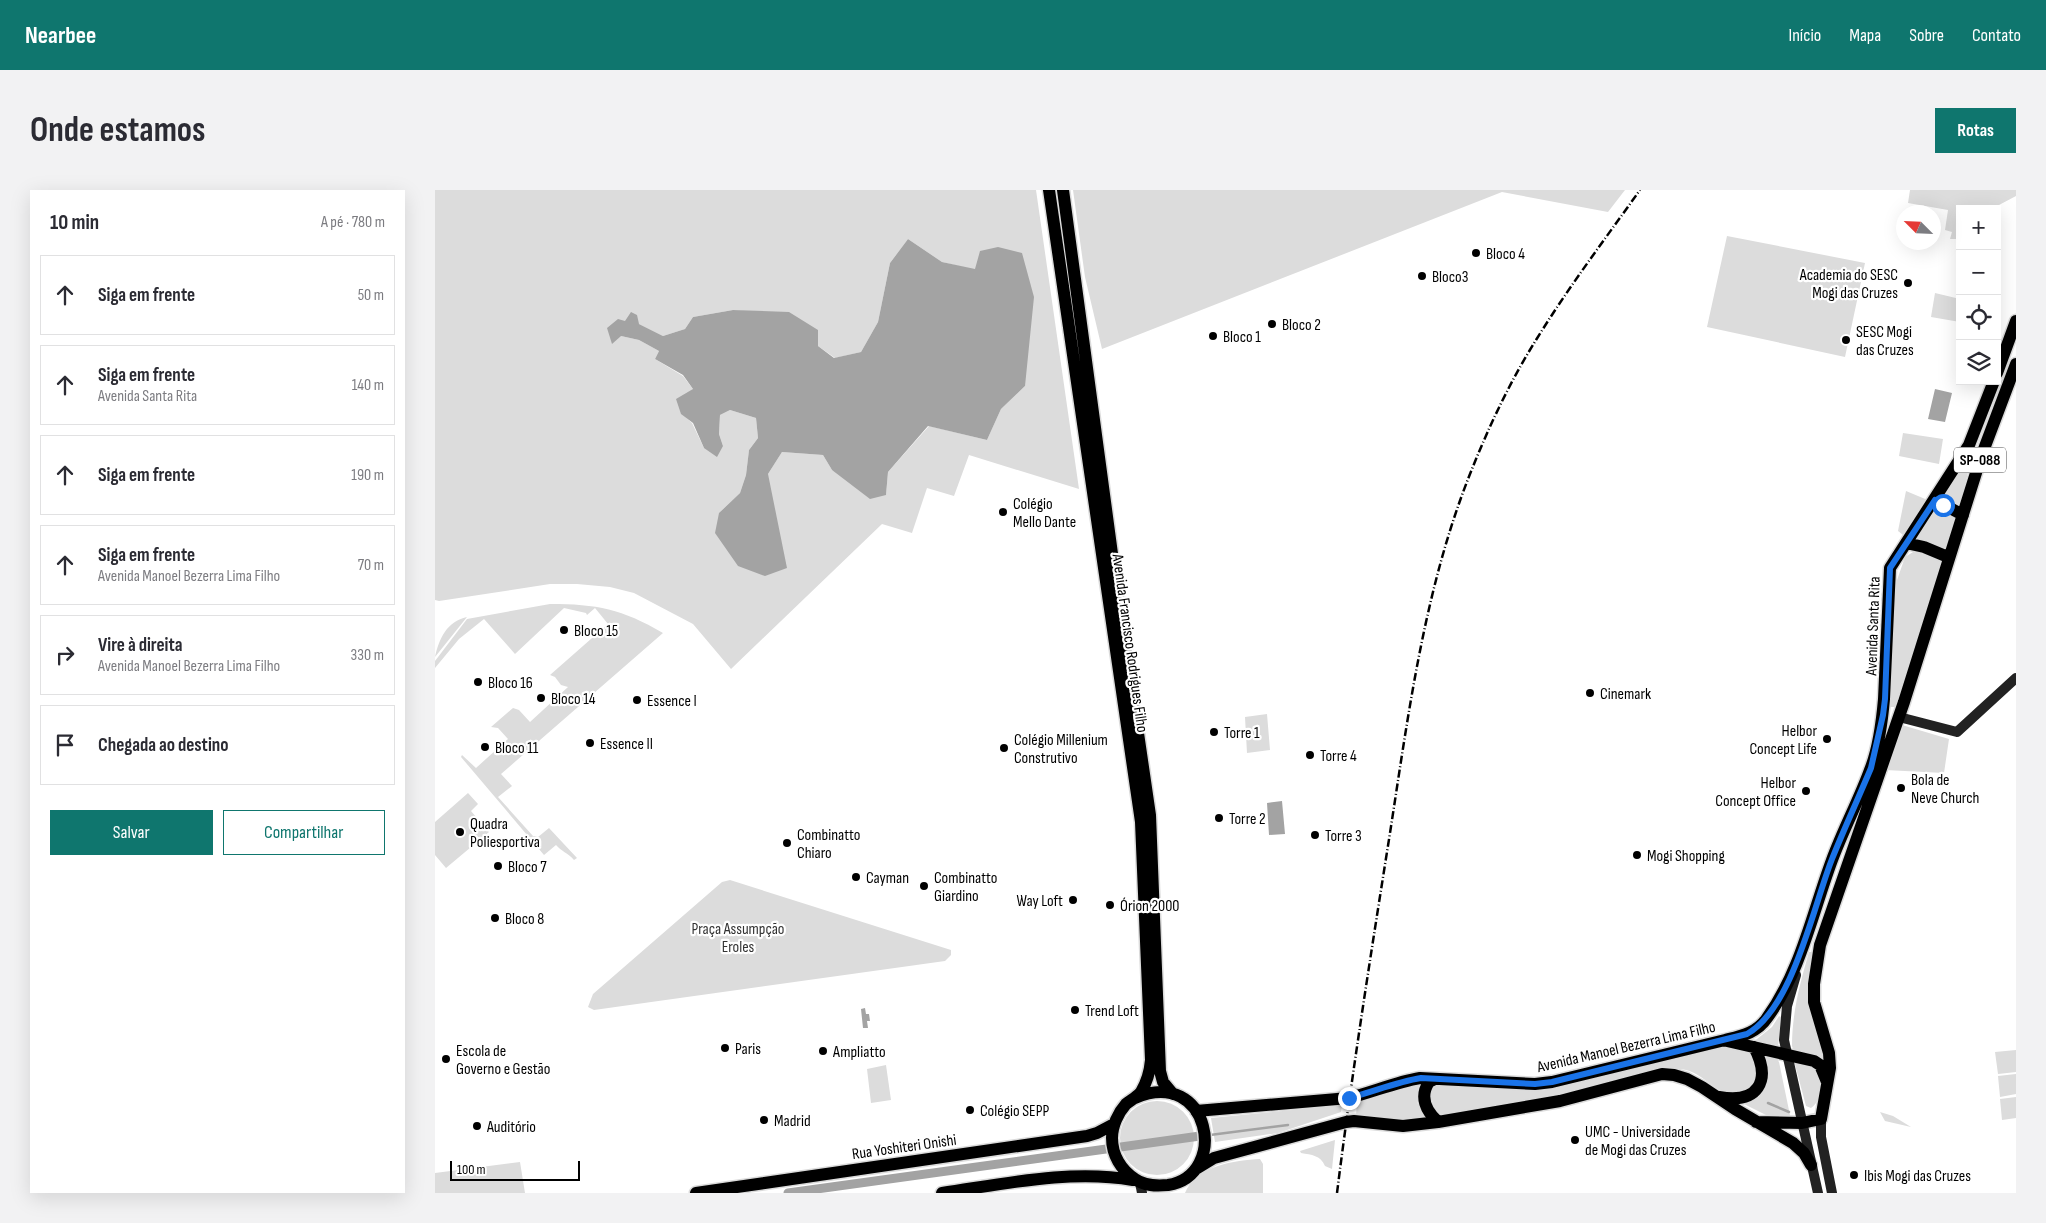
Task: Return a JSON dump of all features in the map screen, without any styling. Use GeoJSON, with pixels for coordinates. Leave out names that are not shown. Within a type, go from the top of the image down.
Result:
{"type":"FeatureCollection","features":[{"type":"Feature","properties":{"kind":"main road","name":"Avenida Francisco Rodrigues Filho"},"geometry":{"type":"LineString","coordinates":[[1049,190],[1141,822],[1150,1072],[1145,1085],[1120,1112],[1114,1124]]}},
{"type":"Feature","properties":{"kind":"main road","name":"Avenida Francisco Rodrigues Filho"},"geometry":{"type":"LineString","coordinates":[[1063,190],[1115,576],[1150,815],[1160,1071],[1163,1082],[1173,1094],[1185,1100],[1196,1110]]}},
{"type":"Feature","properties":{"kind":"main road"},"geometry":{"type":"LineString","coordinates":[[2001,362],[2016,321]]}},
{"type":"Feature","properties":{"kind":"main road","name":"SP-088"},"geometry":{"type":"LineString","coordinates":[[1832,1193],[1821,1137],[1821,1120],[1830,1068],[1829,1053],[1814,1002],[1814,984],[1820,945],[1899,717],[1981,457],[2016,364]]}},
{"type":"Feature","properties":{"kind":"main road","name":"SP-088"},"geometry":{"type":"LineString","coordinates":[[1907,542],[1969,445],[1992,385]]}},
{"type":"Feature","properties":{"kind":"main road"},"geometry":{"type":"LineString","coordinates":[[1935,500],[1963,515]]}},
{"type":"Feature","properties":{"kind":"main road"},"geometry":{"type":"LineString","coordinates":[[1907,542],[1933,550],[1948,558]]}},
{"type":"Feature","properties":{"kind":"main road","name":"Avenida Santa Rita"},"geometry":{"type":"LineString","coordinates":[[1883,715],[1890,568],[1907,542]]}},
{"type":"Feature","properties":{"kind":"main road"},"geometry":{"type":"LineString","coordinates":[[1883,715],[1899,717],[1957,732],[2016,678]]}},
{"type":"Feature","properties":{"kind":"main road","name":"SP-088"},"geometry":{"type":"LineString","coordinates":[[1818,1193],[1784,1040],[1787,1006],[1804,945],[1832,860],[1871,768],[1883,715]]}},
{"type":"Feature","properties":{"kind":"main road","name":"Avenida Manoel Bezerra Lima Filho"},"geometry":{"type":"LineString","coordinates":[[1196,1110],[1349,1098],[1421,1078],[1535,1084],[1628,1065],[1725,1040],[1747,1034],[1763,1023],[1789,979],[1804,945]]}},
{"type":"Feature","properties":{"kind":"main road"},"geometry":{"type":"LineString","coordinates":[[1725,1040],[1805,1058],[1820,1065],[1828,1085]]}},
{"type":"Feature","properties":{"kind":"main road"},"geometry":{"type":"LineString","coordinates":[[1717,1096],[1734,1100],[1745,1098],[1752,1094],[1759,1085],[1762,1067],[1754,1047]]}},
{"type":"Feature","properties":{"kind":"main road"},"geometry":{"type":"LineString","coordinates":[[942,1193],[1095,1175],[1142,1187],[1179,1184],[1206,1162],[1214,1158],[1346,1122],[1354,1121],[1403,1126],[1438,1122],[1560,1101],[1662,1074],[1687,1079],[1717,1096],[1756,1122],[1793,1143],[1804,1153],[1811,1165]]}},
{"type":"Feature","properties":{"kind":"main road"},"geometry":{"type":"LineString","coordinates":[[1435,1079],[1429,1082],[1424,1095],[1430,1115],[1438,1122]]}},
{"type":"Feature","properties":{"kind":"main road"},"geometry":{"type":"LineString","coordinates":[[1135,1098],[1147,1093],[1173,1094]]}},
{"type":"Feature","properties":{"kind":"main road"},"geometry":{"type":"LineString","coordinates":[[1179,1184],[1195,1169],[1203,1155],[1206,1140],[1203,1124],[1196,1110]]}},
{"type":"Feature","properties":{"kind":"main road"},"geometry":{"type":"LineString","coordinates":[[1756,1122],[1802,1123],[1821,1120]]}},
{"type":"Feature","properties":{"kind":"main road"},"geometry":{"type":"LineString","coordinates":[[1114,1124],[1111,1137],[1112,1148],[1117,1162],[1142,1187]]}},
{"type":"Feature","properties":{"kind":"main road","name":"Rua Yoshiteri Onishi"},"geometry":{"type":"LineString","coordinates":[[696,1193],[1087,1136],[1114,1124]]}},
{"type":"Feature","properties":{"kind":"green space"},"geometry":{"type":"Polygon","coordinates":[[[435,190],[1036,190],[1079,489],[969,455],[954,496],[927,488],[912,533],[882,524],[731,669],[693,624],[634,593],[610,587],[550,584],[439,601],[435,600],[435,190]],[[908,239],[890,263],[878,322],[861,352],[835,358],[818,346],[753,312],[733,310],[693,317],[685,329],[663,336],[639,324],[621,336],[639,340],[659,351],[655,359],[683,376],[693,389],[681,413],[692,423],[704,448],[723,446],[719,434],[720,415],[730,410],[756,418],[758,438],[749,450],[746,475],[740,493],[719,513],[768,474],[782,452],[823,455],[832,470],[886,495],[888,472],[929,426],[987,440],[1001,409],[1025,386],[975,270],[942,262],[908,239]]]}},
{"type":"Feature","properties":{"kind":"green space"},"geometry":{"type":"Polygon","coordinates":[[[1073,190],[1625,190],[1608,212],[1502,192],[1102,349],[1085,277],[1073,190]]]}},
{"type":"Feature","properties":{"kind":"green space"},"geometry":{"type":"Polygon","coordinates":[[[1910,190],[2016,190],[2016,196],[1999,205],[1956,205],[1956,239],[1950,239],[1952,232],[1945,230],[1948,210],[1941,209],[1941,205],[1908,203],[1910,190]]]}},
{"type":"Feature","properties":{"kind":"green space"},"geometry":{"type":"Polygon","coordinates":[[[1727,236],[1865,263],[1845,357],[1707,327],[1727,236]]]}},
{"type":"Feature","properties":{"kind":"green space"},"geometry":{"type":"Polygon","coordinates":[[[1935,293],[1956,298],[1956,321],[1931,317],[1935,293]]]}},
{"type":"Feature","properties":{"kind":"green space"},"geometry":{"type":"Polygon","coordinates":[[[2016,338],[2001,379],[2001,374],[2016,338]]]}},
{"type":"Feature","properties":{"kind":"green space"},"geometry":{"type":"Polygon","coordinates":[[[1997,385],[1999,385],[1972,457],[1947,556],[1941,548],[1933,544],[1914,542],[1964,464],[1997,385]]]}},
{"type":"Feature","properties":{"kind":"green space"},"geometry":{"type":"Polygon","coordinates":[[[1903,433],[1943,439],[1939,464],[1899,456],[1903,433]]]}},
{"type":"Feature","properties":{"kind":"green space"},"geometry":{"type":"Polygon","coordinates":[[[1906,491],[1930,501],[1907,538],[1898,531],[1906,491]]]}},
{"type":"Feature","properties":{"kind":"green space"},"geometry":{"type":"Polygon","coordinates":[[[1918,549],[1940,558],[1943,569],[1899,707],[1889,707],[1896,583],[1905,557],[1918,549]]]}},
{"type":"Feature","properties":{"kind":"green space"},"geometry":{"type":"Polygon","coordinates":[[[550,604],[582,605],[609,609],[635,618],[663,633],[501,774],[512,786],[498,797],[533,836],[538,837],[549,828],[577,858],[574,860],[556,845],[544,855],[461,757],[462,755],[476,768],[508,739],[498,728],[491,727],[513,708],[519,710],[530,722],[568,687],[561,685],[555,677],[550,675],[608,624],[595,608],[587,615],[586,613],[564,608],[515,654],[484,619],[459,639],[435,668],[435,661],[467,619],[550,604]]]}},
{"type":"Feature","properties":{"kind":"green space"},"geometry":{"type":"Polygon","coordinates":[[[467,617],[435,657],[442,637],[449,627],[454,622],[467,617]]]}},
{"type":"Feature","properties":{"kind":"green space"},"geometry":{"type":"Polygon","coordinates":[[[1267,714],[1270,750],[1247,753],[1245,717],[1267,714]]]}},
{"type":"Feature","properties":{"kind":"green space"},"geometry":{"type":"Polygon","coordinates":[[[1902,725],[1949,739],[1944,773],[1885,770],[1902,725]]]}},
{"type":"Feature","properties":{"kind":"green space"},"geometry":{"type":"Polygon","coordinates":[[[468,793],[478,804],[471,811],[489,832],[446,868],[435,855],[435,822],[468,793]]]}},
{"type":"Feature","properties":{"kind":"green space","name":"Praça Assumpção Eroles"},"geometry":{"type":"Polygon","coordinates":[[[730,880],[951,950],[951,955],[945,961],[594,1010],[588,1007],[593,994],[722,882],[730,880]]]}},
{"type":"Feature","properties":{"kind":"green space"},"geometry":{"type":"Polygon","coordinates":[[[1809,952],[1813,952],[1809,981],[1809,1003],[1811,1016],[1821,1046],[1822,1058],[1793,1049],[1792,1046],[1795,1010],[1809,952]]]}},
{"type":"Feature","properties":{"kind":"green space"},"geometry":{"type":"Polygon","coordinates":[[[1779,1016],[1781,1017],[1778,1048],[1752,1043],[1772,1027],[1779,1016]]]}},
{"type":"Feature","properties":{"kind":"green space"},"geometry":{"type":"Polygon","coordinates":[[[1728,1046],[1748,1052],[1755,1065],[1756,1071],[1753,1083],[1745,1092],[1739,1094],[1721,1091],[1689,1071],[1672,1069],[1550,1097],[1442,1115],[1432,1100],[1432,1089],[1439,1084],[1537,1091],[1546,1090],[1728,1046]]]}},
{"type":"Feature","properties":{"kind":"green space"},"geometry":{"type":"Polygon","coordinates":[[[2016,1050],[2016,1072],[1998,1074],[1995,1052],[2016,1050]]]}},
{"type":"Feature","properties":{"kind":"green space"},"geometry":{"type":"Polygon","coordinates":[[[1765,1056],[1777,1059],[1779,1062],[1791,1120],[1770,1117],[1744,1104],[1757,1096],[1765,1085],[1768,1071],[1765,1056]]]}},
{"type":"Feature","properties":{"kind":"green space"},"geometry":{"type":"Polygon","coordinates":[[[1794,1061],[1812,1066],[1819,1074],[1819,1097],[1811,1108],[1806,1106],[1794,1061]]]}},
{"type":"Feature","properties":{"kind":"green space"},"geometry":{"type":"Polygon","coordinates":[[[886,1065],[891,1100],[871,1103],[867,1069],[886,1065]]]}},
{"type":"Feature","properties":{"kind":"green space"},"geometry":{"type":"Polygon","coordinates":[[[2016,1074],[2016,1094],[2000,1097],[1998,1076],[2016,1074]]]}},
{"type":"Feature","properties":{"kind":"green space"},"geometry":{"type":"Polygon","coordinates":[[[1420,1084],[1417,1102],[1425,1119],[1413,1121],[1356,1116],[1357,1102],[1420,1084]]]}},
{"type":"Feature","properties":{"kind":"green space"},"geometry":{"type":"Polygon","coordinates":[[[2016,1097],[2016,1118],[2002,1120],[2000,1099],[2016,1097]]]}},
{"type":"Feature","properties":{"kind":"green space"},"geometry":{"type":"Polygon","coordinates":[[[1157,1101],[1178,1107],[1188,1117],[1194,1138],[1188,1159],[1178,1169],[1157,1175],[1136,1169],[1126,1159],[1120,1138],[1126,1117],[1136,1107],[1157,1101]]]}},
{"type":"Feature","properties":{"kind":"green space"},"geometry":{"type":"Polygon","coordinates":[[[1342,1105],[1341,1112],[1278,1133],[1215,1142],[1211,1118],[1342,1105]]]}},
{"type":"Feature","properties":{"kind":"green space"},"geometry":{"type":"Polygon","coordinates":[[[1880,1112],[1893,1116],[1911,1127],[1885,1121],[1880,1112]]]}},
{"type":"Feature","properties":{"kind":"green space"},"geometry":{"type":"Polygon","coordinates":[[[1335,1140],[1332,1169],[1325,1166],[1318,1158],[1301,1153],[1300,1151],[1335,1140]]]}},
{"type":"Feature","properties":{"kind":"green space"},"geometry":{"type":"Polygon","coordinates":[[[1260,1159],[1263,1164],[1263,1193],[1185,1193],[1198,1176],[1217,1166],[1260,1159]]]}},
{"type":"Feature","properties":{"kind":"green space"},"geometry":{"type":"Polygon","coordinates":[[[520,1162],[525,1193],[435,1193],[435,1173],[520,1162]]]}},
{"type":"Feature","properties":{"kind":"shaded area"},"geometry":{"type":"Polygon","coordinates":[[[908,239],[942,262],[975,269],[980,251],[998,247],[1022,253],[1034,297],[1025,386],[1001,409],[987,440],[928,426],[888,472],[886,495],[870,499],[832,470],[823,455],[782,452],[768,474],[787,568],[765,576],[738,566],[715,533],[719,513],[740,493],[746,475],[749,450],[758,438],[756,418],[730,410],[720,415],[719,434],[723,446],[717,457],[704,448],[693,423],[681,414],[676,399],[693,389],[683,375],[655,359],[659,351],[639,340],[621,336],[612,344],[607,328],[618,319],[625,321],[631,312],[637,315],[639,324],[663,336],[685,329],[693,317],[733,310],[789,312],[818,330],[818,346],[834,358],[861,352],[878,322],[890,263],[908,239]]]}},
{"type":"Feature","properties":{"kind":"shaded area"},"geometry":{"type":"Polygon","coordinates":[[[1935,389],[1952,393],[1945,422],[1928,419],[1935,389]]]}},
{"type":"Feature","properties":{"kind":"shaded area"},"geometry":{"type":"Polygon","coordinates":[[[1282,801],[1285,834],[1269,835],[1267,803],[1282,801]]]}},
{"type":"Feature","properties":{"kind":"shaded area"},"geometry":{"type":"Polygon","coordinates":[[[865,1008],[866,1014],[869,1014],[868,1028],[863,1028],[861,1009],[865,1008]]]}},
{"type":"Feature","properties":{"kind":"waterway"},"geometry":{"type":"LineString","coordinates":[[1768,1103],[1789,1112]]}},
{"type":"Feature","properties":{"kind":"waterway"},"geometry":{"type":"LineString","coordinates":[[1210,1135],[1288,1125]]}},
{"type":"Feature","properties":{"kind":"waterway"},"geometry":{"type":"LineString","coordinates":[[788,1193],[1200,1136]]}},
{"type":"Feature","properties":{"kind":"railway"},"geometry":{"type":"LineString","coordinates":[[1337,1193],[1362,1013],[1404,741],[1430,603],[1442,558],[1472,469],[1518,371],[1561,302],[1640,190]]}},
{"type":"Feature","properties":{"kind":"place","name":"Bloco 4"},"geometry":{"type":"Point","coordinates":[1476,253]}},
{"type":"Feature","properties":{"kind":"place","name":"Bloco3"},"geometry":{"type":"Point","coordinates":[1422,276]}},
{"type":"Feature","properties":{"kind":"place","name":"Academia do SESC Mogi das Cruzes"},"geometry":{"type":"Point","coordinates":[1908,283]}},
{"type":"Feature","properties":{"kind":"place","name":"Bloco 2"},"geometry":{"type":"Point","coordinates":[1272,324]}},
{"type":"Feature","properties":{"kind":"place","name":"Bloco 1"},"geometry":{"type":"Point","coordinates":[1213,336]}},
{"type":"Feature","properties":{"kind":"place","name":"SESC Mogi das Cruzes"},"geometry":{"type":"Point","coordinates":[1846,340]}},
{"type":"Feature","properties":{"kind":"place","name":"Colégio Mello Dante"},"geometry":{"type":"Point","coordinates":[1003,512]}},
{"type":"Feature","properties":{"kind":"place","name":"Bloco 15"},"geometry":{"type":"Point","coordinates":[564,630]}},
{"type":"Feature","properties":{"kind":"place","name":"Bloco 16"},"geometry":{"type":"Point","coordinates":[478,682]}},
{"type":"Feature","properties":{"kind":"place","name":"Cinemark"},"geometry":{"type":"Point","coordinates":[1590,693]}},
{"type":"Feature","properties":{"kind":"place","name":"Bloco 14"},"geometry":{"type":"Point","coordinates":[541,698]}},
{"type":"Feature","properties":{"kind":"place","name":"Essence I"},"geometry":{"type":"Point","coordinates":[637,700]}},
{"type":"Feature","properties":{"kind":"place","name":"Torre 1"},"geometry":{"type":"Point","coordinates":[1214,732]}},
{"type":"Feature","properties":{"kind":"place","name":"Helbor Concept Life"},"geometry":{"type":"Point","coordinates":[1827,739]}},
{"type":"Feature","properties":{"kind":"place","name":"Essence II"},"geometry":{"type":"Point","coordinates":[590,743]}},
{"type":"Feature","properties":{"kind":"place","name":"Bloco 11"},"geometry":{"type":"Point","coordinates":[485,747]}},
{"type":"Feature","properties":{"kind":"place","name":"Colégio Millenium Construtivo"},"geometry":{"type":"Point","coordinates":[1004,748]}},
{"type":"Feature","properties":{"kind":"place","name":"Torre 4"},"geometry":{"type":"Point","coordinates":[1310,755]}},
{"type":"Feature","properties":{"kind":"place","name":"Bola de Neve Church"},"geometry":{"type":"Point","coordinates":[1901,788]}},
{"type":"Feature","properties":{"kind":"place","name":"Helbor Concept Office"},"geometry":{"type":"Point","coordinates":[1806,791]}},
{"type":"Feature","properties":{"kind":"place","name":"Torre 2"},"geometry":{"type":"Point","coordinates":[1219,818]}},
{"type":"Feature","properties":{"kind":"place","name":"Quadra Poliesportiva"},"geometry":{"type":"Point","coordinates":[460,832]}},
{"type":"Feature","properties":{"kind":"place","name":"Torre 3"},"geometry":{"type":"Point","coordinates":[1315,835]}},
{"type":"Feature","properties":{"kind":"place","name":"Combinatto Chiaro"},"geometry":{"type":"Point","coordinates":[787,843]}},
{"type":"Feature","properties":{"kind":"place","name":"Mogi Shopping"},"geometry":{"type":"Point","coordinates":[1637,855]}},
{"type":"Feature","properties":{"kind":"place","name":"Bloco 7"},"geometry":{"type":"Point","coordinates":[498,866]}},
{"type":"Feature","properties":{"kind":"place","name":"Cayman"},"geometry":{"type":"Point","coordinates":[856,877]}},
{"type":"Feature","properties":{"kind":"place","name":"Combinatto Giardino"},"geometry":{"type":"Point","coordinates":[924,886]}},
{"type":"Feature","properties":{"kind":"place","name":"Way Loft"},"geometry":{"type":"Point","coordinates":[1073,900]}},
{"type":"Feature","properties":{"kind":"place","name":"Órion 2000"},"geometry":{"type":"Point","coordinates":[1110,905]}},
{"type":"Feature","properties":{"kind":"place","name":"Bloco 8"},"geometry":{"type":"Point","coordinates":[495,918]}},
{"type":"Feature","properties":{"kind":"place","name":"Trend Loft"},"geometry":{"type":"Point","coordinates":[1075,1010]}},
{"type":"Feature","properties":{"kind":"place","name":"Paris"},"geometry":{"type":"Point","coordinates":[725,1048]}},
{"type":"Feature","properties":{"kind":"place","name":"Ampliatto"},"geometry":{"type":"Point","coordinates":[823,1051]}},
{"type":"Feature","properties":{"kind":"place","name":"Escola de Governo e Gestão"},"geometry":{"type":"Point","coordinates":[446,1059]}},
{"type":"Feature","properties":{"kind":"place","name":"Colégio SEPP"},"geometry":{"type":"Point","coordinates":[970,1110]}},
{"type":"Feature","properties":{"kind":"place","name":"Madrid"},"geometry":{"type":"Point","coordinates":[764,1120]}},
{"type":"Feature","properties":{"kind":"place","name":"Auditório"},"geometry":{"type":"Point","coordinates":[477,1126]}},
{"type":"Feature","properties":{"kind":"place","name":"UMC - Universidade de Mogi das Cruzes"},"geometry":{"type":"Point","coordinates":[1575,1140]}},
{"type":"Feature","properties":{"kind":"place","name":"Ibis Mogi das Cruzes"},"geometry":{"type":"Point","coordinates":[1854,1175]}},
{"type":"Feature","properties":{"kind":"route"},"geometry":{"type":"LineString","coordinates":[[1349,1098],[1421,1078],[1535,1084],[1552,1082],[1628,1065],[1747,1034],[1757,1029],[1767,1018],[1789,979],[1804,945],[1832,860],[1871,768],[1885,699],[1890,568],[1935,500],[1943,505]]}}]}
